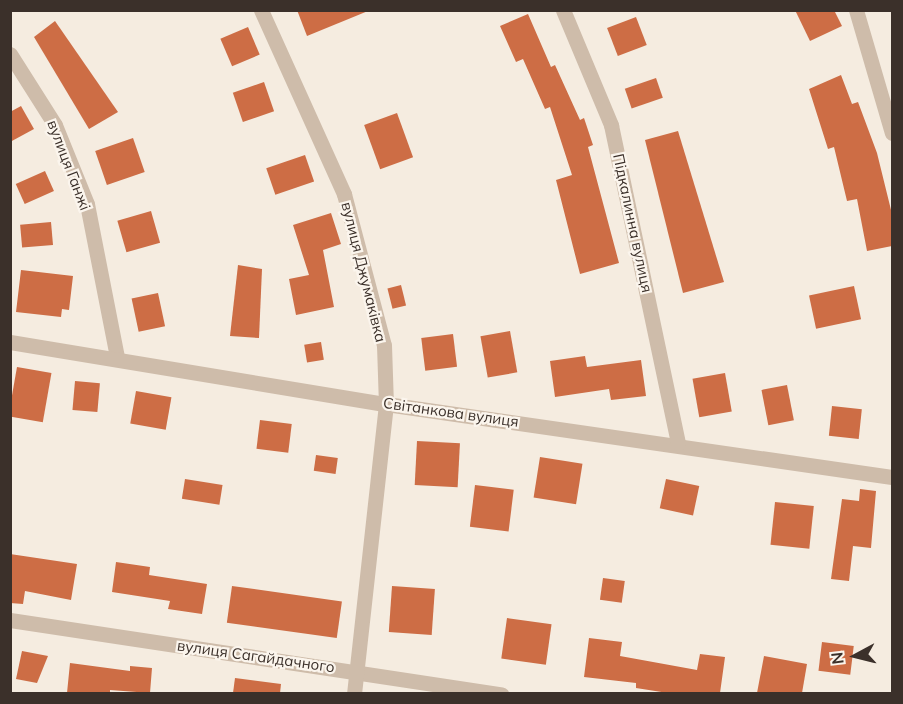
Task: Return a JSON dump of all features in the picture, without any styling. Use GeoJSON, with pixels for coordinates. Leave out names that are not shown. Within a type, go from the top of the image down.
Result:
{"type":"FeatureCollection","features":[{"type":"Feature","properties":{"kind":"street","name":"вулиця Джумаківка"},"geometry":{"type":"LineString","coordinates":[[261,10],[344,194],[384,345],[386,404],[354,693]]}},
{"type":"Feature","properties":{"kind":"street","name":"Підкалинна вулиця"},"geometry":{"type":"LineString","coordinates":[[563,10],[611,125],[678,443]]}},
{"type":"Feature","properties":{"kind":"street"},"geometry":{"type":"LineString","coordinates":[[856,10],[892,133]]}},
{"type":"Feature","properties":{"kind":"street","name":"вулиця Ганжі"},"geometry":{"type":"LineString","coordinates":[[10,54],[55,125],[87,204],[117,357]]}},
{"type":"Feature","properties":{"kind":"street","name":"Світанкова вулиця"},"geometry":{"type":"LineString","coordinates":[[10,342],[117,357],[386,404],[678,443],[892,477]]}},
{"type":"Feature","properties":{"kind":"street","name":"вулиця Сагайдачного"},"geometry":{"type":"LineString","coordinates":[[10,620],[501,693]]}},
{"type":"Feature","properties":{"kind":"building"},"geometry":{"type":"Polygon","coordinates":[[[297,10],[368,10],[368,11],[307,36],[297,10]]]}},
{"type":"Feature","properties":{"kind":"building"},"geometry":{"type":"Polygon","coordinates":[[[795,10],[834,10],[842,26],[810,41],[795,10]]]}},
{"type":"Feature","properties":{"kind":"building"},"geometry":{"type":"Polygon","coordinates":[[[528,14],[551,67],[555,65],[580,120],[584,118],[593,145],[588,147],[619,263],[580,274],[556,180],[572,175],[550,107],[545,109],[523,59],[516,62],[500,26],[528,14]]]}},
{"type":"Feature","properties":{"kind":"building"},"geometry":{"type":"Polygon","coordinates":[[[636,17],[647,45],[618,56],[607,28],[636,17]]]}},
{"type":"Feature","properties":{"kind":"building"},"geometry":{"type":"Polygon","coordinates":[[[55,21],[118,112],[89,129],[34,37],[55,21]]]}},
{"type":"Feature","properties":{"kind":"building"},"geometry":{"type":"Polygon","coordinates":[[[248,27],[260,55],[232,66],[220,39],[248,27]]]}},
{"type":"Feature","properties":{"kind":"building"},"geometry":{"type":"Polygon","coordinates":[[[841,75],[852,104],[858,102],[877,153],[892,214],[892,246],[867,251],[857,199],[847,201],[834,147],[828,149],[809,89],[841,75]]]}},
{"type":"Feature","properties":{"kind":"building"},"geometry":{"type":"Polygon","coordinates":[[[656,78],[663,98],[632,109],[625,89],[656,78]]]}},
{"type":"Feature","properties":{"kind":"building"},"geometry":{"type":"Polygon","coordinates":[[[264,82],[274,111],[243,122],[233,93],[264,82]]]}},
{"type":"Feature","properties":{"kind":"building"},"geometry":{"type":"Polygon","coordinates":[[[21,106],[34,129],[10,142],[10,112],[21,106]]]}},
{"type":"Feature","properties":{"kind":"building"},"geometry":{"type":"Polygon","coordinates":[[[397,113],[413,157],[380,169],[364,125],[397,113]]]}},
{"type":"Feature","properties":{"kind":"building"},"geometry":{"type":"Polygon","coordinates":[[[678,131],[724,282],[683,293],[645,140],[678,131]]]}},
{"type":"Feature","properties":{"kind":"building"},"geometry":{"type":"Polygon","coordinates":[[[133,138],[145,172],[107,185],[95,151],[133,138]]]}},
{"type":"Feature","properties":{"kind":"building"},"geometry":{"type":"Polygon","coordinates":[[[305,155],[314,181],[275,195],[266,168],[305,155]]]}},
{"type":"Feature","properties":{"kind":"building"},"geometry":{"type":"Polygon","coordinates":[[[45,171],[54,191],[25,204],[16,184],[45,171]]]}},
{"type":"Feature","properties":{"kind":"building"},"geometry":{"type":"Polygon","coordinates":[[[151,211],[160,243],[126,252],[117,221],[151,211]]]}},
{"type":"Feature","properties":{"kind":"building"},"geometry":{"type":"Polygon","coordinates":[[[331,213],[341,244],[323,250],[334,307],[296,315],[289,279],[309,275],[293,225],[331,213]]]}},
{"type":"Feature","properties":{"kind":"building"},"geometry":{"type":"Polygon","coordinates":[[[51,222],[53,245],[22,248],[20,225],[51,222]]]}},
{"type":"Feature","properties":{"kind":"building"},"geometry":{"type":"Polygon","coordinates":[[[238,265],[262,269],[259,338],[230,336],[238,265]]]}},
{"type":"Feature","properties":{"kind":"building"},"geometry":{"type":"Polygon","coordinates":[[[21,270],[73,276],[69,310],[62,309],[61,317],[16,312],[21,270]]]}},
{"type":"Feature","properties":{"kind":"building"},"geometry":{"type":"Polygon","coordinates":[[[401,285],[406,305],[392,309],[387,288],[401,285]]]}},
{"type":"Feature","properties":{"kind":"building"},"geometry":{"type":"Polygon","coordinates":[[[854,286],[861,319],[816,329],[809,296],[854,286]]]}},
{"type":"Feature","properties":{"kind":"building"},"geometry":{"type":"Polygon","coordinates":[[[158,293],[165,326],[139,332],[132,299],[158,293]]]}},
{"type":"Feature","properties":{"kind":"building"},"geometry":{"type":"Polygon","coordinates":[[[510,331],[517,372],[488,378],[480,336],[510,331]]]}},
{"type":"Feature","properties":{"kind":"building"},"geometry":{"type":"Polygon","coordinates":[[[453,334],[457,367],[425,371],[421,338],[453,334]]]}},
{"type":"Feature","properties":{"kind":"building"},"geometry":{"type":"Polygon","coordinates":[[[321,342],[324,360],[307,362],[304,345],[321,342]]]}},
{"type":"Feature","properties":{"kind":"building"},"geometry":{"type":"Polygon","coordinates":[[[585,356],[587,367],[641,360],[646,396],[611,400],[609,389],[555,397],[550,361],[585,356]]]}},
{"type":"Feature","properties":{"kind":"building"},"geometry":{"type":"Polygon","coordinates":[[[17,367],[51,373],[43,422],[10,417],[17,367]]]}},
{"type":"Feature","properties":{"kind":"building"},"geometry":{"type":"Polygon","coordinates":[[[725,373],[732,411],[699,417],[693,379],[725,373]]]}},
{"type":"Feature","properties":{"kind":"building"},"geometry":{"type":"Polygon","coordinates":[[[75,381],[100,383],[97,412],[72,410],[75,381]]]}},
{"type":"Feature","properties":{"kind":"building"},"geometry":{"type":"Polygon","coordinates":[[[787,385],[794,420],[768,425],[761,390],[787,385]]]}},
{"type":"Feature","properties":{"kind":"building"},"geometry":{"type":"Polygon","coordinates":[[[136,391],[171,397],[166,430],[130,423],[136,391]]]}},
{"type":"Feature","properties":{"kind":"building"},"geometry":{"type":"Polygon","coordinates":[[[832,406],[862,409],[859,439],[829,436],[832,406]]]}},
{"type":"Feature","properties":{"kind":"building"},"geometry":{"type":"Polygon","coordinates":[[[260,420],[292,424],[288,453],[256,449],[260,420]]]}},
{"type":"Feature","properties":{"kind":"building"},"geometry":{"type":"Polygon","coordinates":[[[417,441],[460,443],[458,487],[415,485],[417,441]]]}},
{"type":"Feature","properties":{"kind":"building"},"geometry":{"type":"Polygon","coordinates":[[[316,455],[338,458],[336,474],[314,471],[316,455]]]}},
{"type":"Feature","properties":{"kind":"building"},"geometry":{"type":"Polygon","coordinates":[[[540,457],[582,464],[576,504],[534,497],[540,457]]]}},
{"type":"Feature","properties":{"kind":"building"},"geometry":{"type":"Polygon","coordinates":[[[185,479],[223,485],[219,505],[182,499],[185,479]]]}},
{"type":"Feature","properties":{"kind":"building"},"geometry":{"type":"Polygon","coordinates":[[[666,479],[699,486],[693,515],[660,508],[666,479]]]}},
{"type":"Feature","properties":{"kind":"building"},"geometry":{"type":"Polygon","coordinates":[[[475,485],[514,490],[509,531],[470,527],[475,485]]]}},
{"type":"Feature","properties":{"kind":"building"},"geometry":{"type":"Polygon","coordinates":[[[860,489],[876,491],[871,548],[853,546],[849,581],[831,579],[842,499],[859,501],[860,489]]]}},
{"type":"Feature","properties":{"kind":"building"},"geometry":{"type":"Polygon","coordinates":[[[775,502],[814,506],[809,549],[771,545],[775,502]]]}},
{"type":"Feature","properties":{"kind":"building"},"geometry":{"type":"Polygon","coordinates":[[[10,554],[77,564],[71,600],[25,591],[23,604],[10,603],[10,554]]]}},
{"type":"Feature","properties":{"kind":"building"},"geometry":{"type":"Polygon","coordinates":[[[116,562],[150,567],[149,575],[207,584],[202,614],[168,609],[170,601],[112,592],[116,562]]]}},
{"type":"Feature","properties":{"kind":"building"},"geometry":{"type":"Polygon","coordinates":[[[603,578],[625,581],[622,603],[600,600],[603,578]]]}},
{"type":"Feature","properties":{"kind":"building"},"geometry":{"type":"Polygon","coordinates":[[[232,586],[342,601],[337,638],[227,623],[232,586]]]}},
{"type":"Feature","properties":{"kind":"building"},"geometry":{"type":"Polygon","coordinates":[[[392,586],[435,589],[432,635],[389,632],[392,586]]]}},
{"type":"Feature","properties":{"kind":"building"},"geometry":{"type":"Polygon","coordinates":[[[507,618],[552,624],[546,665],[501,659],[507,618]]]}},
{"type":"Feature","properties":{"kind":"building"},"geometry":{"type":"Polygon","coordinates":[[[589,638],[622,642],[620,656],[697,670],[700,654],[725,657],[720,693],[668,693],[636,688],[636,683],[584,677],[589,638]]]}},
{"type":"Feature","properties":{"kind":"building"},"geometry":{"type":"Polygon","coordinates":[[[822,642],[854,646],[850,675],[818,671],[822,642]]]}},
{"type":"Feature","properties":{"kind":"building"},"geometry":{"type":"Polygon","coordinates":[[[22,651],[48,656],[37,683],[16,679],[22,651]]]}},
{"type":"Feature","properties":{"kind":"building"},"geometry":{"type":"Polygon","coordinates":[[[764,656],[807,664],[802,693],[757,693],[764,656]]]}},
{"type":"Feature","properties":{"kind":"building"},"geometry":{"type":"Polygon","coordinates":[[[70,663],[130,671],[130,666],[152,668],[150,693],[110,690],[110,693],[67,693],[70,663]]]}},
{"type":"Feature","properties":{"kind":"building"},"geometry":{"type":"Polygon","coordinates":[[[235,678],[281,684],[280,693],[233,693],[235,678]]]}}]}
